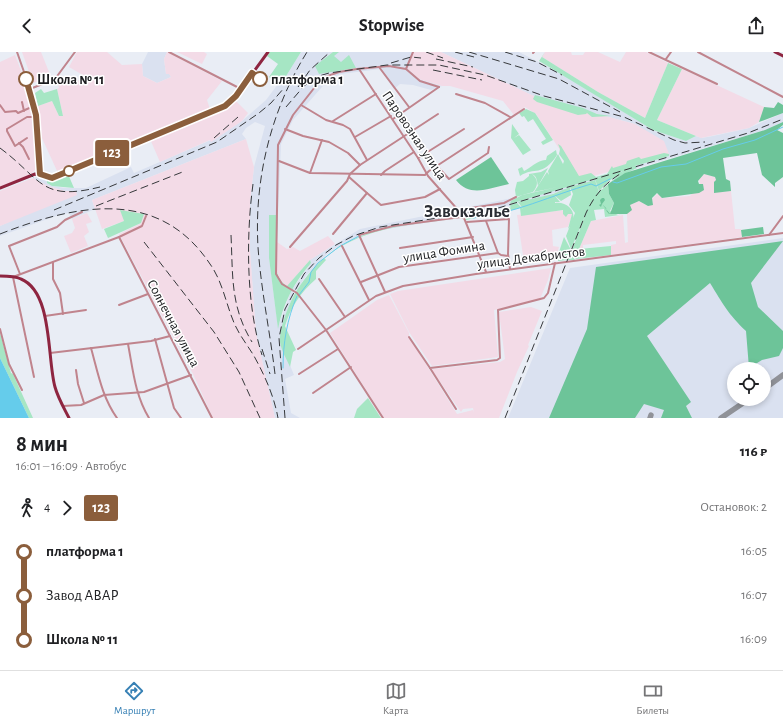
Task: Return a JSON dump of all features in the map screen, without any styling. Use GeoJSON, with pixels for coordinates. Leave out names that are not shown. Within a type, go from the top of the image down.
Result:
{"type":"FeatureCollection","features":[{"type":"Feature","properties":{"kind":"main road"},"geometry":{"type":"LineString","coordinates":[[0,188],[30,176],[40,174],[49,177],[56,177],[228,104],[268,52]]}},
{"type":"Feature","properties":{"kind":"main road"},"geometry":{"type":"LineString","coordinates":[[775,52],[783,56]]}},
{"type":"Feature","properties":{"kind":"main road"},"geometry":{"type":"LineString","coordinates":[[0,276],[21,279],[31,287],[41,303],[45,316],[55,388],[69,418]]}},
{"type":"Feature","properties":{"kind":"street"},"geometry":{"type":"LineString","coordinates":[[17,52],[30,89],[34,106],[40,174]]}},
{"type":"Feature","properties":{"kind":"street"},"geometry":{"type":"LineString","coordinates":[[30,89],[55,79],[75,52]]}},
{"type":"Feature","properties":{"kind":"street"},"geometry":{"type":"LineString","coordinates":[[169,52],[241,89]]}},
{"type":"Feature","properties":{"kind":"street"},"geometry":{"type":"LineString","coordinates":[[406,69],[413,52]]}},
{"type":"Feature","properties":{"kind":"street"},"geometry":{"type":"LineString","coordinates":[[649,52],[717,84]]}},
{"type":"Feature","properties":{"kind":"street"},"geometry":{"type":"LineString","coordinates":[[666,59],[671,52]]}},
{"type":"Feature","properties":{"kind":"street"},"geometry":{"type":"LineString","coordinates":[[698,52],[783,97]]}},
{"type":"Feature","properties":{"kind":"street"},"geometry":{"type":"LineString","coordinates":[[383,418],[326,330],[298,293],[282,284],[276,274],[279,161],[278,145],[285,129],[322,78],[340,72],[389,66],[406,69],[420,81],[439,87],[393,119]]}},
{"type":"Feature","properties":{"kind":"street"},"geometry":{"type":"LineString","coordinates":[[379,67],[409,107]]}},
{"type":"Feature","properties":{"kind":"street","name":"Паровозная улица"},"geometry":{"type":"LineString","coordinates":[[359,69],[393,119],[426,173],[458,210],[504,203],[516,197]]}},
{"type":"Feature","properties":{"kind":"street"},"geometry":{"type":"LineString","coordinates":[[333,122],[376,94]]}},
{"type":"Feature","properties":{"kind":"street"},"geometry":{"type":"LineString","coordinates":[[456,94],[485,103],[502,112],[506,117],[511,118]]}},
{"type":"Feature","properties":{"kind":"street"},"geometry":{"type":"LineString","coordinates":[[22,102],[24,111]]}},
{"type":"Feature","properties":{"kind":"street"},"geometry":{"type":"LineString","coordinates":[[0,105],[5,112],[16,111],[18,113],[34,106]]}},
{"type":"Feature","properties":{"kind":"street"},"geometry":{"type":"LineString","coordinates":[[301,105],[326,120],[347,127],[355,137],[368,160]]}},
{"type":"Feature","properties":{"kind":"street"},"geometry":{"type":"LineString","coordinates":[[279,161],[310,173],[420,176],[524,109]]}},
{"type":"Feature","properties":{"kind":"street"},"geometry":{"type":"LineString","coordinates":[[290,247],[331,201],[350,174],[368,160],[438,114]]}},
{"type":"Feature","properties":{"kind":"street"},"geometry":{"type":"LineString","coordinates":[[355,137],[391,116]]}},
{"type":"Feature","properties":{"kind":"street"},"geometry":{"type":"LineString","coordinates":[[27,138],[15,146],[7,129],[27,117],[36,117]]}},
{"type":"Feature","properties":{"kind":"street"},"geometry":{"type":"LineString","coordinates":[[285,129],[340,147],[360,166]]}},
{"type":"Feature","properties":{"kind":"street"},"geometry":{"type":"LineString","coordinates":[[418,158],[464,129]]}},
{"type":"Feature","properties":{"kind":"street"},"geometry":{"type":"LineString","coordinates":[[310,173],[322,140]]}},
{"type":"Feature","properties":{"kind":"street"},"geometry":{"type":"LineString","coordinates":[[19,144],[23,147],[29,159]]}},
{"type":"Feature","properties":{"kind":"street"},"geometry":{"type":"LineString","coordinates":[[437,166],[449,179],[488,153],[489,147]]}},
{"type":"Feature","properties":{"kind":"street"},"geometry":{"type":"LineString","coordinates":[[381,175],[414,152]]}},
{"type":"Feature","properties":{"kind":"street"},"geometry":{"type":"LineString","coordinates":[[349,177],[381,205],[425,197],[440,189]]}},
{"type":"Feature","properties":{"kind":"street"},"geometry":{"type":"LineString","coordinates":[[333,234],[367,193]]}},
{"type":"Feature","properties":{"kind":"street"},"geometry":{"type":"LineString","coordinates":[[20,274],[9,246],[57,227],[65,220],[82,212]]}},
{"type":"Feature","properties":{"kind":"street"},"geometry":{"type":"LineString","coordinates":[[34,377],[12,277],[119,237],[142,226],[146,216]]}},
{"type":"Feature","properties":{"kind":"street"},"geometry":{"type":"LineString","coordinates":[[769,235],[783,216]]}},
{"type":"Feature","properties":{"kind":"street"},"geometry":{"type":"LineString","coordinates":[[385,292],[359,236],[393,226],[461,217],[464,218],[467,222],[486,272]]}},
{"type":"Feature","properties":{"kind":"street"},"geometry":{"type":"LineString","coordinates":[[467,222],[509,219],[508,256],[510,269]]}},
{"type":"Feature","properties":{"kind":"street"},"geometry":{"type":"LineString","coordinates":[[486,221],[498,253]]}},
{"type":"Feature","properties":{"kind":"street","name":"улица Декабристов"},"geometry":{"type":"LineString","coordinates":[[298,349],[369,300],[385,292],[409,285],[486,272],[783,233]]}},
{"type":"Feature","properties":{"kind":"street","name":"Солнечная улица"},"geometry":{"type":"LineString","coordinates":[[119,237],[212,418]]}},
{"type":"Feature","properties":{"kind":"street"},"geometry":{"type":"LineString","coordinates":[[400,248],[472,237]]}},
{"type":"Feature","properties":{"kind":"street"},"geometry":{"type":"LineString","coordinates":[[342,246],[369,300]]}},
{"type":"Feature","properties":{"kind":"street","name":"улица Фомина"},"geometry":{"type":"LineString","coordinates":[[361,282],[399,268],[498,253],[508,256]]}},
{"type":"Feature","properties":{"kind":"street"},"geometry":{"type":"LineString","coordinates":[[53,262],[53,279],[60,293],[63,314]]}},
{"type":"Feature","properties":{"kind":"street"},"geometry":{"type":"LineString","coordinates":[[430,368],[497,360],[500,358],[498,310],[544,298],[548,293],[556,263]]}},
{"type":"Feature","properties":{"kind":"street"},"geometry":{"type":"LineString","coordinates":[[319,279],[345,317]]}},
{"type":"Feature","properties":{"kind":"street"},"geometry":{"type":"LineString","coordinates":[[119,305],[148,294]]}},
{"type":"Feature","properties":{"kind":"street"},"geometry":{"type":"LineString","coordinates":[[45,316],[86,310]]}},
{"type":"Feature","properties":{"kind":"street"},"geometry":{"type":"LineString","coordinates":[[0,329],[9,364],[22,390]]}},
{"type":"Feature","properties":{"kind":"street"},"geometry":{"type":"LineString","coordinates":[[50,353],[128,344],[156,340],[170,336]]}},
{"type":"Feature","properties":{"kind":"street"},"geometry":{"type":"LineString","coordinates":[[409,337],[456,409]]}},
{"type":"Feature","properties":{"kind":"street"},"geometry":{"type":"LineString","coordinates":[[156,340],[174,408],[181,418]]}},
{"type":"Feature","properties":{"kind":"street"},"geometry":{"type":"LineString","coordinates":[[128,344],[137,392],[141,405],[149,418]]}},
{"type":"Feature","properties":{"kind":"street"},"geometry":{"type":"LineString","coordinates":[[91,348],[104,395],[117,418]]}},
{"type":"Feature","properties":{"kind":"street"},"geometry":{"type":"LineString","coordinates":[[299,374],[338,349]]}},
{"type":"Feature","properties":{"kind":"street"},"geometry":{"type":"LineString","coordinates":[[313,393],[351,367]]}},
{"type":"Feature","properties":{"kind":"street"},"geometry":{"type":"LineString","coordinates":[[76,370],[78,384],[85,404]]}},
{"type":"Feature","properties":{"kind":"street"},"geometry":{"type":"LineString","coordinates":[[63,406],[85,404],[104,395],[144,392],[191,376]]}},
{"type":"Feature","properties":{"kind":"shaded area"},"geometry":{"type":"Polygon","coordinates":[[[22,52],[41,52],[51,77],[33,83],[22,52]]]}},
{"type":"Feature","properties":{"kind":"shaded area"},"geometry":{"type":"Polygon","coordinates":[[[77,52],[107,52],[122,65],[142,64],[143,76],[157,83],[171,77],[169,74],[166,74],[164,59],[167,52],[222,81],[207,100],[210,109],[58,173],[41,136],[38,106],[52,101],[59,116],[63,116],[57,89],[59,88],[58,85],[88,78],[69,67],[77,52]]]}},
{"type":"Feature","properties":{"kind":"shaded area"},"geometry":{"type":"Polygon","coordinates":[[[148,52],[167,52],[164,59],[166,74],[169,73],[171,77],[157,83],[143,76],[142,64],[148,52]]]}},
{"type":"Feature","properties":{"kind":"shaded area"},"geometry":{"type":"Polygon","coordinates":[[[177,52],[204,52],[207,54],[202,64],[177,52]]]}},
{"type":"Feature","properties":{"kind":"shaded area"},"geometry":{"type":"Polygon","coordinates":[[[301,52],[413,52],[411,71],[419,79],[442,86],[431,90],[413,85],[400,84],[394,89],[380,69],[341,74],[329,79],[293,120],[281,144],[278,215],[269,215],[269,258],[278,327],[291,291],[311,263],[310,260],[360,229],[513,198],[523,198],[669,156],[669,154],[635,124],[538,98],[441,52],[519,52],[562,74],[653,130],[686,141],[696,136],[702,138],[749,128],[783,113],[783,122],[765,130],[637,168],[614,180],[610,177],[485,213],[375,231],[342,244],[327,254],[306,276],[294,294],[287,311],[280,341],[294,375],[285,379],[291,413],[300,418],[275,418],[256,333],[250,251],[250,202],[254,167],[265,126],[255,122],[246,128],[242,134],[246,139],[92,200],[95,209],[72,219],[69,213],[56,216],[0,236],[0,226],[75,191],[65,191],[48,186],[33,178],[38,177],[47,180],[47,183],[52,186],[65,188],[86,188],[131,167],[134,173],[211,140],[212,141],[242,121],[266,100],[278,84],[283,81],[301,52]]]}},
{"type":"Feature","properties":{"kind":"shaded area"},"geometry":{"type":"Polygon","coordinates":[[[413,52],[441,52],[538,98],[635,124],[664,141],[669,154],[580,180],[536,114],[525,107],[514,115],[503,101],[419,79],[408,69],[413,52]]]}},
{"type":"Feature","properties":{"kind":"shaded area"},"geometry":{"type":"Polygon","coordinates":[[[545,52],[571,52],[572,55],[583,55],[585,52],[598,52],[620,62],[626,52],[646,52],[668,63],[645,118],[598,92],[542,57],[545,52]]]}},
{"type":"Feature","properties":{"kind":"shaded area"},"geometry":{"type":"Polygon","coordinates":[[[15,55],[31,97],[35,118],[37,168],[31,174],[0,187],[0,62],[15,55]]]}},
{"type":"Feature","properties":{"kind":"shaded area"},"geometry":{"type":"Polygon","coordinates":[[[682,69],[764,107],[759,122],[749,128],[701,138],[657,120],[682,69]]]}},
{"type":"Feature","properties":{"kind":"shaded area"},"geometry":{"type":"Polygon","coordinates":[[[235,100],[248,113],[242,121],[211,142],[210,140],[160,162],[150,139],[228,107],[235,100]]]}},
{"type":"Feature","properties":{"kind":"shaded area"},"geometry":{"type":"Polygon","coordinates":[[[246,139],[254,167],[250,202],[250,251],[256,333],[275,418],[213,418],[193,374],[119,234],[141,223],[121,210],[124,221],[102,229],[92,200],[246,139]]]}},
{"type":"Feature","properties":{"kind":"shaded area"},"geometry":{"type":"Polygon","coordinates":[[[704,174],[715,177],[714,192],[731,191],[735,229],[741,229],[742,237],[611,255],[611,245],[616,244],[616,241],[583,245],[583,249],[579,249],[591,221],[623,215],[625,243],[628,242],[627,214],[630,205],[639,201],[648,206],[653,203],[652,199],[658,193],[662,198],[690,196],[700,184],[699,179],[704,174]]]}},
{"type":"Feature","properties":{"kind":"shaded area"},"geometry":{"type":"Polygon","coordinates":[[[33,178],[48,186],[65,191],[76,191],[77,195],[0,226],[0,191],[33,178]]]}},
{"type":"Feature","properties":{"kind":"shaded area"},"geometry":{"type":"Polygon","coordinates":[[[565,210],[573,213],[568,227],[552,230],[553,246],[559,247],[556,257],[524,262],[517,215],[565,210]]]}},
{"type":"Feature","properties":{"kind":"shaded area"},"geometry":{"type":"Polygon","coordinates":[[[87,213],[92,222],[86,224],[89,232],[84,236],[88,246],[71,253],[64,236],[72,233],[75,228],[72,219],[87,213]]]}},
{"type":"Feature","properties":{"kind":"shaded area"},"geometry":{"type":"Polygon","coordinates":[[[328,236],[335,244],[310,260],[287,286],[282,282],[277,273],[277,242],[287,249],[293,247],[300,251],[328,236]]]}},
{"type":"Feature","properties":{"kind":"shaded area"},"geometry":{"type":"Polygon","coordinates":[[[783,238],[783,418],[508,418],[570,268],[783,238]]]}},
{"type":"Feature","properties":{"kind":"shaded area"},"geometry":{"type":"Polygon","coordinates":[[[551,268],[540,299],[494,310],[498,357],[432,366],[409,332],[390,294],[398,291],[551,268]]]}},
{"type":"Feature","properties":{"kind":"shaded area"},"geometry":{"type":"Polygon","coordinates":[[[389,295],[409,333],[409,337],[457,414],[473,410],[474,413],[473,408],[463,409],[461,412],[432,370],[500,362],[505,359],[499,312],[531,307],[542,311],[499,418],[384,418],[330,333],[377,300],[389,295]]]}},
{"type":"Feature","properties":{"kind":"green space"},"geometry":{"type":"Polygon","coordinates":[[[270,52],[301,52],[283,81],[278,84],[269,77],[278,64],[267,56],[270,52]]]}},
{"type":"Feature","properties":{"kind":"green space"},"geometry":{"type":"Polygon","coordinates":[[[333,52],[339,52],[334,56],[341,62],[349,55],[356,68],[319,74],[315,66],[333,52]]]}},
{"type":"Feature","properties":{"kind":"green space"},"geometry":{"type":"Polygon","coordinates":[[[545,52],[542,57],[598,92],[645,118],[668,63],[682,69],[657,120],[696,136],[686,141],[653,130],[539,61],[545,52]]]}},
{"type":"Feature","properties":{"kind":"green space"},"geometry":{"type":"Polygon","coordinates":[[[41,89],[44,93],[57,89],[63,116],[59,116],[52,101],[38,106],[35,93],[41,89]]]}},
{"type":"Feature","properties":{"kind":"green space"},"geometry":{"type":"Polygon","coordinates":[[[535,95],[583,108],[597,114],[611,116],[592,117],[587,113],[578,115],[537,102],[533,99],[535,95]]]}},
{"type":"Feature","properties":{"kind":"green space"},"geometry":{"type":"Polygon","coordinates":[[[778,102],[783,105],[783,113],[759,122],[764,107],[774,108],[778,102]]]}},
{"type":"Feature","properties":{"kind":"green space"},"geometry":{"type":"Polygon","coordinates":[[[526,109],[535,113],[553,140],[543,145],[541,142],[546,139],[533,119],[528,122],[524,116],[522,117],[519,113],[526,109]]]}},
{"type":"Feature","properties":{"kind":"green space"},"geometry":{"type":"Polygon","coordinates":[[[783,122],[783,125],[777,130],[783,133],[783,177],[775,183],[775,187],[762,175],[757,153],[723,158],[726,179],[730,181],[731,191],[714,193],[715,177],[704,174],[698,181],[699,184],[703,184],[704,190],[699,193],[662,198],[657,193],[652,198],[653,205],[648,206],[639,201],[630,205],[632,210],[627,214],[610,214],[614,203],[609,194],[608,184],[625,173],[765,130],[783,122]]]}},
{"type":"Feature","properties":{"kind":"green space"},"geometry":{"type":"Polygon","coordinates":[[[512,124],[519,134],[514,138],[519,135],[531,150],[523,155],[511,138],[512,124]]]}},
{"type":"Feature","properties":{"kind":"green space"},"geometry":{"type":"Polygon","coordinates":[[[558,144],[561,146],[579,176],[591,173],[596,177],[607,174],[612,166],[613,168],[626,164],[627,161],[639,157],[641,159],[664,153],[669,154],[669,156],[635,166],[637,168],[609,183],[620,174],[609,181],[599,191],[595,179],[607,175],[510,204],[511,201],[522,195],[558,187],[534,192],[547,172],[549,175],[548,171],[558,154],[563,164],[564,161],[559,154],[560,149],[558,144]]]}},
{"type":"Feature","properties":{"kind":"green space"},"geometry":{"type":"Polygon","coordinates":[[[556,150],[557,155],[547,167],[525,173],[520,176],[518,169],[522,167],[524,171],[543,160],[546,160],[547,156],[556,150]]]}},
{"type":"Feature","properties":{"kind":"green space"},"geometry":{"type":"Polygon","coordinates":[[[491,157],[509,184],[487,189],[474,190],[461,186],[456,180],[491,157]]]}},
{"type":"Feature","properties":{"kind":"green space"},"geometry":{"type":"Polygon","coordinates":[[[548,168],[538,186],[536,177],[532,174],[536,178],[537,183],[533,192],[516,197],[515,190],[517,182],[523,181],[529,176],[529,174],[541,172],[548,168]]]}},
{"type":"Feature","properties":{"kind":"green space"},"geometry":{"type":"Polygon","coordinates":[[[68,174],[74,188],[52,186],[47,183],[47,180],[52,180],[68,174]]]}},
{"type":"Feature","properties":{"kind":"green space"},"geometry":{"type":"Polygon","coordinates":[[[595,180],[599,192],[608,184],[609,194],[614,203],[610,211],[618,215],[627,214],[605,217],[604,209],[594,210],[596,220],[591,221],[579,249],[611,246],[611,255],[576,259],[572,255],[575,260],[568,260],[586,214],[571,249],[566,236],[575,213],[569,205],[573,194],[570,187],[595,180]]]}},
{"type":"Feature","properties":{"kind":"green space"},"geometry":{"type":"Polygon","coordinates":[[[570,187],[571,195],[561,201],[554,195],[560,202],[555,203],[561,203],[569,207],[572,211],[573,220],[572,224],[568,229],[572,214],[568,214],[566,217],[563,214],[563,210],[521,216],[520,208],[466,220],[461,218],[415,224],[480,215],[510,207],[511,209],[510,205],[517,203],[523,209],[518,202],[553,194],[570,187]]]}},
{"type":"Feature","properties":{"kind":"green space"},"geometry":{"type":"Polygon","coordinates":[[[604,198],[605,200],[601,207],[599,205],[601,204],[600,200],[604,198]]]}},
{"type":"Feature","properties":{"kind":"green space"},"geometry":{"type":"Polygon","coordinates":[[[120,210],[144,214],[141,223],[108,238],[104,229],[124,221],[120,210]]]}},
{"type":"Feature","properties":{"kind":"green space"},"geometry":{"type":"Polygon","coordinates":[[[269,215],[278,215],[276,265],[280,280],[287,286],[310,260],[311,263],[299,278],[286,302],[278,329],[269,258],[269,215]]]}},
{"type":"Feature","properties":{"kind":"green space"},"geometry":{"type":"Polygon","coordinates":[[[404,225],[372,233],[357,239],[367,234],[404,225]]]}},
{"type":"Feature","properties":{"kind":"green space"},"geometry":{"type":"Polygon","coordinates":[[[763,227],[764,234],[742,237],[741,230],[763,227]]]}},
{"type":"Feature","properties":{"kind":"green space"},"geometry":{"type":"Polygon","coordinates":[[[564,237],[571,250],[567,260],[558,261],[558,255],[564,237]]]}},
{"type":"Feature","properties":{"kind":"green space"},"geometry":{"type":"Polygon","coordinates":[[[783,241],[751,283],[758,307],[783,331],[783,348],[779,356],[759,362],[749,362],[746,331],[730,314],[710,283],[647,336],[691,402],[686,406],[692,418],[661,418],[664,410],[644,404],[635,418],[549,418],[587,329],[596,267],[783,241]]]}},
{"type":"Feature","properties":{"kind":"green space"},"geometry":{"type":"Polygon","coordinates":[[[325,259],[326,260],[316,271],[316,279],[297,301],[285,326],[296,350],[293,352],[290,367],[280,342],[283,322],[297,290],[318,264],[325,259]]]}},
{"type":"Feature","properties":{"kind":"green space"},"geometry":{"type":"Polygon","coordinates":[[[0,333],[11,373],[13,374],[33,418],[29,418],[0,358],[0,333]]]}},
{"type":"Feature","properties":{"kind":"green space"},"geometry":{"type":"Polygon","coordinates":[[[368,398],[381,418],[354,418],[357,409],[368,398]]]}},
{"type":"Feature","properties":{"kind":"water"},"geometry":{"type":"Polygon","coordinates":[[[0,358],[29,418],[0,418],[0,358]]]}},
{"type":"Feature","properties":{"kind":"waterway"},"geometry":{"type":"LineString","coordinates":[[613,182],[617,183],[661,167],[686,164],[723,149],[755,140],[783,127]]}},
{"type":"Feature","properties":{"kind":"waterway"},"geometry":{"type":"LineString","coordinates":[[473,218],[503,213],[576,188],[591,184],[596,186],[610,179]]}},
{"type":"Feature","properties":{"kind":"waterway"},"geometry":{"type":"LineString","coordinates":[[299,295],[309,282],[311,272],[318,263],[340,246],[359,236]]}},
{"type":"Feature","properties":{"kind":"waterway"},"geometry":{"type":"LineString","coordinates":[[283,368],[286,331],[297,296]]}},
{"type":"Feature","properties":{"kind":"taxiway"},"geometry":{"type":"LineString","coordinates":[[771,384],[783,375]]}},
{"type":"Feature","properties":{"kind":"taxiway"},"geometry":{"type":"LineString","coordinates":[[721,418],[739,406]]}},
{"type":"Feature","properties":{"kind":"railway"},"geometry":{"type":"LineString","coordinates":[[275,374],[259,263],[257,221],[259,196],[262,171],[275,121],[294,74],[307,52]]}},
{"type":"Feature","properties":{"kind":"railway"},"geometry":{"type":"LineString","coordinates":[[298,87],[310,70],[330,52]]}},
{"type":"Feature","properties":{"kind":"railway"},"geometry":{"type":"LineString","coordinates":[[426,52],[443,58]]}},
{"type":"Feature","properties":{"kind":"railway"},"geometry":{"type":"LineString","coordinates":[[455,52],[474,57]]}},
{"type":"Feature","properties":{"kind":"railway"},"geometry":{"type":"LineString","coordinates":[[469,52],[559,79],[620,112]]}},
{"type":"Feature","properties":{"kind":"railway"},"geometry":{"type":"LineString","coordinates":[[505,52],[537,62],[562,75]]}},
{"type":"Feature","properties":{"kind":"railway"},"geometry":{"type":"LineString","coordinates":[[391,63],[411,57],[421,58]]}},
{"type":"Feature","properties":{"kind":"railway"},"geometry":{"type":"LineString","coordinates":[[436,59],[473,67]]}},
{"type":"Feature","properties":{"kind":"railway"},"geometry":{"type":"LineString","coordinates":[[286,107],[304,86],[319,76],[329,73],[387,65],[439,65],[485,75],[544,96],[624,117],[674,140],[685,143],[705,142]]}},
{"type":"Feature","properties":{"kind":"railway"},"geometry":{"type":"LineString","coordinates":[[433,70],[482,80]]}},
{"type":"Feature","properties":{"kind":"railway"},"geometry":{"type":"LineString","coordinates":[[54,210],[217,142],[259,113],[271,103],[284,88]]}},
{"type":"Feature","properties":{"kind":"railway"},"geometry":{"type":"LineString","coordinates":[[214,138],[238,117]]}},
{"type":"Feature","properties":{"kind":"railway"},"geometry":{"type":"LineString","coordinates":[[285,418],[279,338],[285,309],[304,274],[319,258],[336,245],[353,236],[380,227],[495,209],[748,133],[783,119]]}},
{"type":"Feature","properties":{"kind":"railway"},"geometry":{"type":"LineString","coordinates":[[0,148],[43,185],[53,189],[65,192],[100,187]]}},
{"type":"Feature","properties":{"kind":"railway"},"geometry":{"type":"LineString","coordinates":[[96,206],[185,171]]}},
{"type":"Feature","properties":{"kind":"railway"},"geometry":{"type":"LineString","coordinates":[[505,418],[586,213],[592,201],[600,191],[620,174]]}},
{"type":"Feature","properties":{"kind":"railway"},"geometry":{"type":"LineString","coordinates":[[253,184],[249,226],[250,293],[262,355]]}},
{"type":"Feature","properties":{"kind":"railway"},"geometry":{"type":"LineString","coordinates":[[0,234],[57,215],[85,210],[113,209],[140,213],[166,222],[189,239],[210,264],[218,278],[235,325],[254,356],[272,394],[278,418]]}},
{"type":"Feature","properties":{"kind":"railway"},"geometry":{"type":"LineString","coordinates":[[231,235],[236,303],[245,329],[252,342]]}},
{"type":"Feature","properties":{"kind":"railway"},"geometry":{"type":"LineString","coordinates":[[144,242],[214,332],[239,372],[260,418]]}},
{"type":"Feature","properties":{"kind":"railway"},"geometry":{"type":"LineString","coordinates":[[262,349],[270,374]]}},
{"type":"Feature","properties":{"kind":"bus line","name":"123"},"geometry":{"type":"LineString","coordinates":[[26,79],[30,89],[37,120],[40,174],[52,178],[225,106],[236,96],[252,73],[260,79]]}},
{"type":"Feature","properties":{"kind":"place","name":"Школа № 11"},"geometry":{"type":"Point","coordinates":[26,79]}},
{"type":"Feature","properties":{"kind":"place","name":"платформа 1"},"geometry":{"type":"Point","coordinates":[260,79]}},
{"type":"Feature","properties":{"kind":"district","name":"Завокзалье"},"geometry":{"type":"Point","coordinates":[467,211]}}]}
